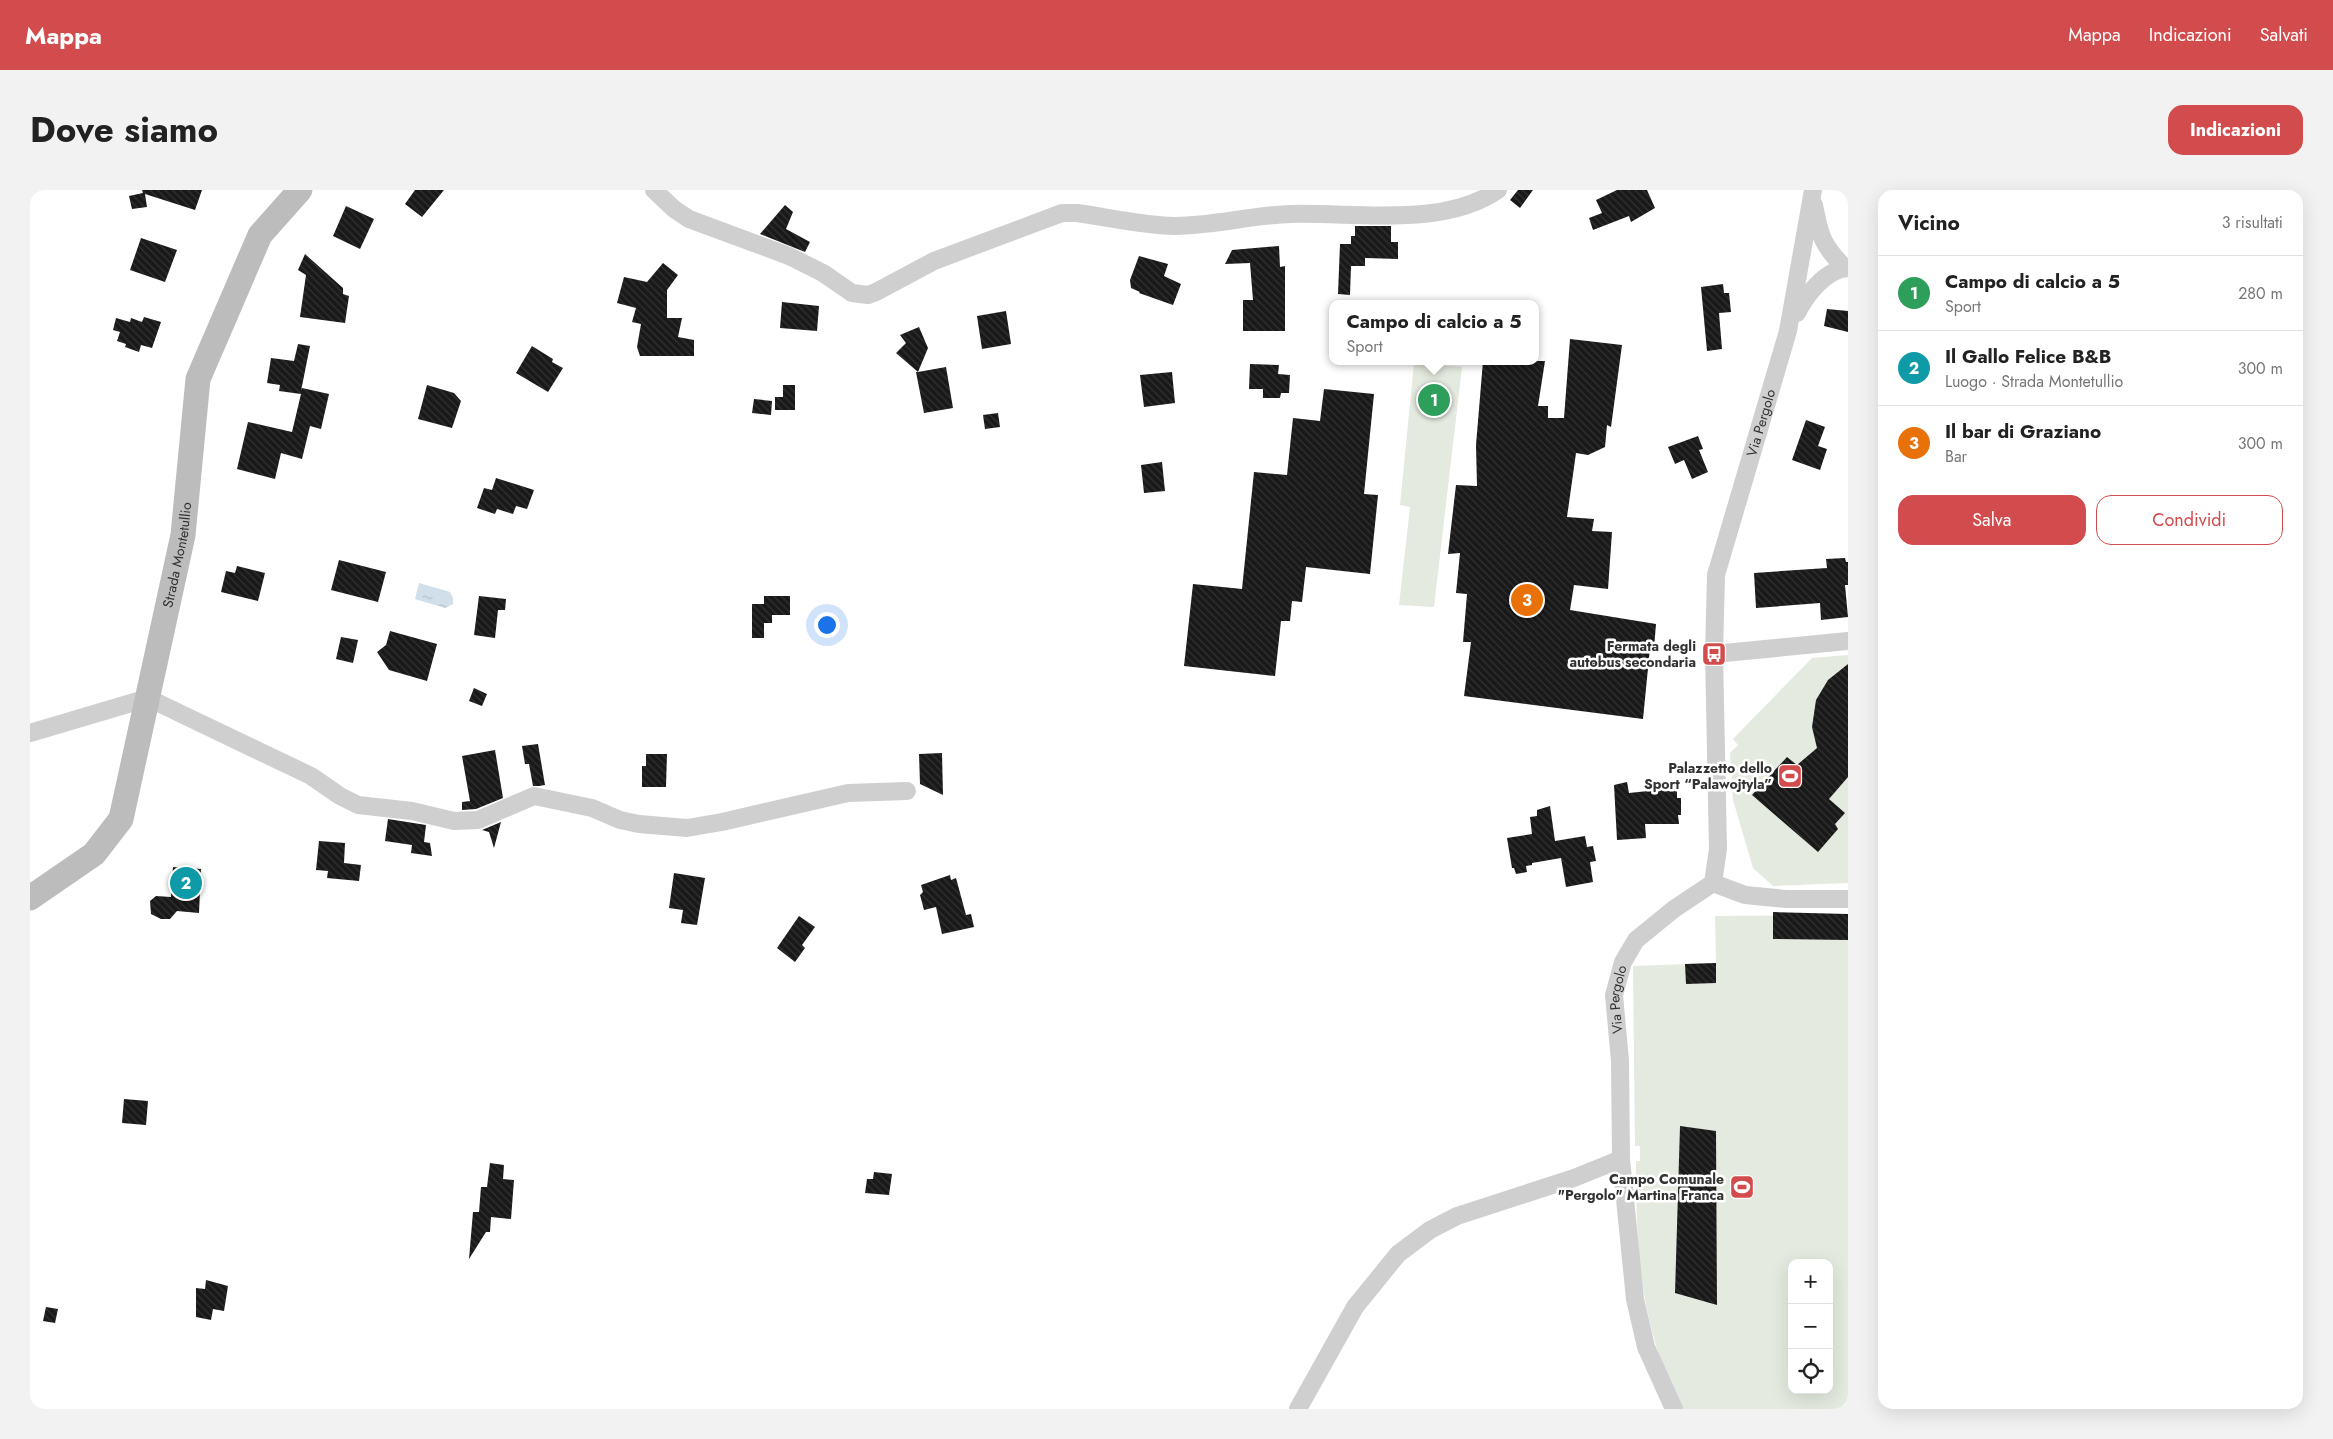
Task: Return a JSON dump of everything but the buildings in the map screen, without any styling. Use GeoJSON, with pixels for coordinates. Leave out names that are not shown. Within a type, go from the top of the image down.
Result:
{"type":"FeatureCollection","features":[{"type":"Feature","properties":{"kind":"street","name":"Strada Montetullio"},"geometry":{"type":"LineString","coordinates":[[30,898],[94,854],[121,819],[183,535],[198,379],[260,235],[300,190]]}},
{"type":"Feature","properties":{"kind":"street"},"geometry":{"type":"LineString","coordinates":[[654,190],[674,209],[689,219],[788,256],[823,273],[852,293],[868,295],[934,261],[1062,213],[1077,212],[1174,226],[1290,214],[1429,214],[1471,206],[1498,190]]}},
{"type":"Feature","properties":{"kind":"street"},"geometry":{"type":"LineString","coordinates":[[1788,331],[1798,310],[1814,287],[1828,276],[1846,268],[1827,250],[1818,225],[1813,192]]}},
{"type":"Feature","properties":{"kind":"street","name":"Via Pergolo"},"geometry":{"type":"LineString","coordinates":[[1674,1409],[1646,1347],[1635,1299],[1621,1159],[1620,1061],[1614,995],[1623,962],[1636,940],[1674,909],[1713,883],[1718,849],[1714,654],[1715,588],[1718,562],[1788,331],[1813,192]]}},
{"type":"Feature","properties":{"kind":"street"},"geometry":{"type":"LineString","coordinates":[[1714,654],[1848,641]]}},
{"type":"Feature","properties":{"kind":"street"},"geometry":{"type":"LineString","coordinates":[[30,733],[148,698],[311,776],[340,796],[358,805],[412,811],[454,821],[478,820],[534,796],[592,808],[620,820],[639,824],[687,828],[722,822],[848,793],[907,790]]}},
{"type":"Feature","properties":{"kind":"street"},"geometry":{"type":"LineString","coordinates":[[1713,883],[1745,895],[1786,899],[1848,899]]}},
{"type":"Feature","properties":{"kind":"street"},"geometry":{"type":"LineString","coordinates":[[1298,1409],[1355,1307],[1398,1254],[1430,1230],[1457,1216],[1574,1178],[1621,1159]]}},
{"type":"Feature","properties":{"kind":"shaded area"},"geometry":{"type":"Polygon","coordinates":[[[1414,365],[1462,367],[1434,607],[1399,605],[1410,507],[1400,505],[1414,365]]]}},
{"type":"Feature","properties":{"kind":"shaded area","name":"Palazzetto dello Sport “Palawojtyla”"},"geometry":{"type":"Polygon","coordinates":[[[1848,655],[1848,883],[1773,886],[1753,868],[1733,800],[1730,753],[1738,745],[1733,739],[1812,658],[1848,655]]]}},
{"type":"Feature","properties":{"kind":"shaded area","name":"Campo Comunale \"Pergolo\" Martina Franca"},"geometry":{"type":"Polygon","coordinates":[[[1848,915],[1848,1409],[1683,1409],[1672,1389],[1655,1343],[1644,1292],[1638,1240],[1636,1161],[1640,1161],[1640,1146],[1635,1146],[1633,966],[1716,963],[1715,916],[1848,915]]]}},
{"type":"Feature","properties":{"kind":"water"},"geometry":{"type":"Polygon","coordinates":[[[419,583],[450,592],[453,604],[445,608],[415,599],[419,583]]]}},
{"type":"Feature","properties":{"kind":"place","name":"Campo di calcio a 5"},"geometry":{"type":"Point","coordinates":[1434,400]}},
{"type":"Feature","properties":{"kind":"place","name":"Il bar di Graziano"},"geometry":{"type":"Point","coordinates":[1527,600]}},
{"type":"Feature","properties":{"kind":"place","name":"Fermata degli autobus secondaria"},"geometry":{"type":"Point","coordinates":[1714,654]}},
{"type":"Feature","properties":{"kind":"place","name":"Palazzetto dello Sport “Palawojtyla”"},"geometry":{"type":"Point","coordinates":[1790,776]}},
{"type":"Feature","properties":{"kind":"place","name":"Il Gallo Felice B&B"},"geometry":{"type":"Point","coordinates":[186,883]}},
{"type":"Feature","properties":{"kind":"place","name":"Campo Comunale \"Pergolo\" Martina Franca"},"geometry":{"type":"Point","coordinates":[1742,1187]}}]}
